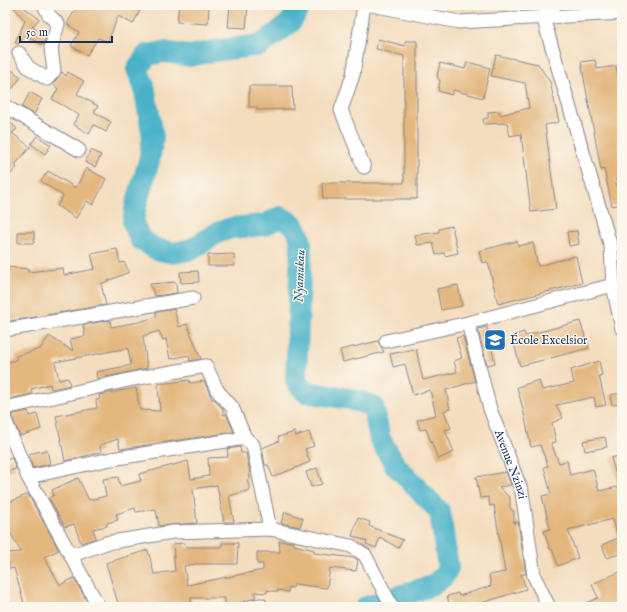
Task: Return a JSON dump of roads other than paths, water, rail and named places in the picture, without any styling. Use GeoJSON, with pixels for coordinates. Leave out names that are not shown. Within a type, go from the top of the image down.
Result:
{"type":"FeatureCollection","features":[{"type":"Feature","properties":{"kind":"street"},"geometry":{"type":"LineString","coordinates":[[19,54],[28,67],[47,79],[54,72],[51,48],[58,24],[49,15],[44,5]]}},
{"type":"Feature","properties":{"kind":"street"},"geometry":{"type":"LineString","coordinates":[[364,5],[353,76],[341,110],[364,167]]}},
{"type":"Feature","properties":{"kind":"street"},"geometry":{"type":"LineString","coordinates":[[543,18],[555,5]]}},
{"type":"Feature","properties":{"kind":"street"},"geometry":{"type":"LineString","coordinates":[[380,6],[459,22],[622,13]]}},
{"type":"Feature","properties":{"kind":"street"},"geometry":{"type":"LineString","coordinates":[[543,18],[616,245],[613,285],[622,329]]}},
{"type":"Feature","properties":{"kind":"street"},"geometry":{"type":"LineString","coordinates":[[5,106],[79,150]]}},
{"type":"Feature","properties":{"kind":"street"},"geometry":{"type":"LineString","coordinates":[[386,341],[468,323],[613,285]]}},
{"type":"Feature","properties":{"kind":"street"},"geometry":{"type":"LineString","coordinates":[[5,330],[193,298]]}},
{"type":"Feature","properties":{"kind":"street","name":"Avenue Nzinzi"},"geometry":{"type":"LineString","coordinates":[[468,323],[490,409],[522,492],[534,576],[549,607]]}},
{"type":"Feature","properties":{"kind":"street"},"geometry":{"type":"LineString","coordinates":[[5,408],[133,379],[206,366],[217,390],[232,407],[245,438],[253,445],[270,529]]}},
{"type":"Feature","properties":{"kind":"street"},"geometry":{"type":"LineString","coordinates":[[5,420],[28,478],[72,555],[99,607]]}},
{"type":"Feature","properties":{"kind":"street"},"geometry":{"type":"LineString","coordinates":[[28,478],[111,459],[245,438]]}},
{"type":"Feature","properties":{"kind":"street"},"geometry":{"type":"LineString","coordinates":[[72,555],[106,543],[173,532],[270,529],[351,546],[365,555],[392,607]]}},
{"type":"Feature","properties":{"kind":"waterway","name":"Nyamukau"},"geometry":{"type":"LineString","coordinates":[[301,5],[290,23],[261,45],[213,51],[190,56],[165,52],[147,55],[137,69],[144,86],[153,137],[149,161],[136,205],[133,222],[140,239],[156,249],[174,253],[192,249],[217,233],[231,228],[264,225],[280,217],[292,224],[297,230],[301,244],[296,381],[306,392],[350,399],[373,406],[380,439],[395,465],[440,512],[448,568],[443,577],[433,585],[366,607]]}},
{"type":"Feature","properties":{"kind":"place","name":"École Excelsior"},"geometry":{"type":"Point","coordinates":[495,340]}}]}
